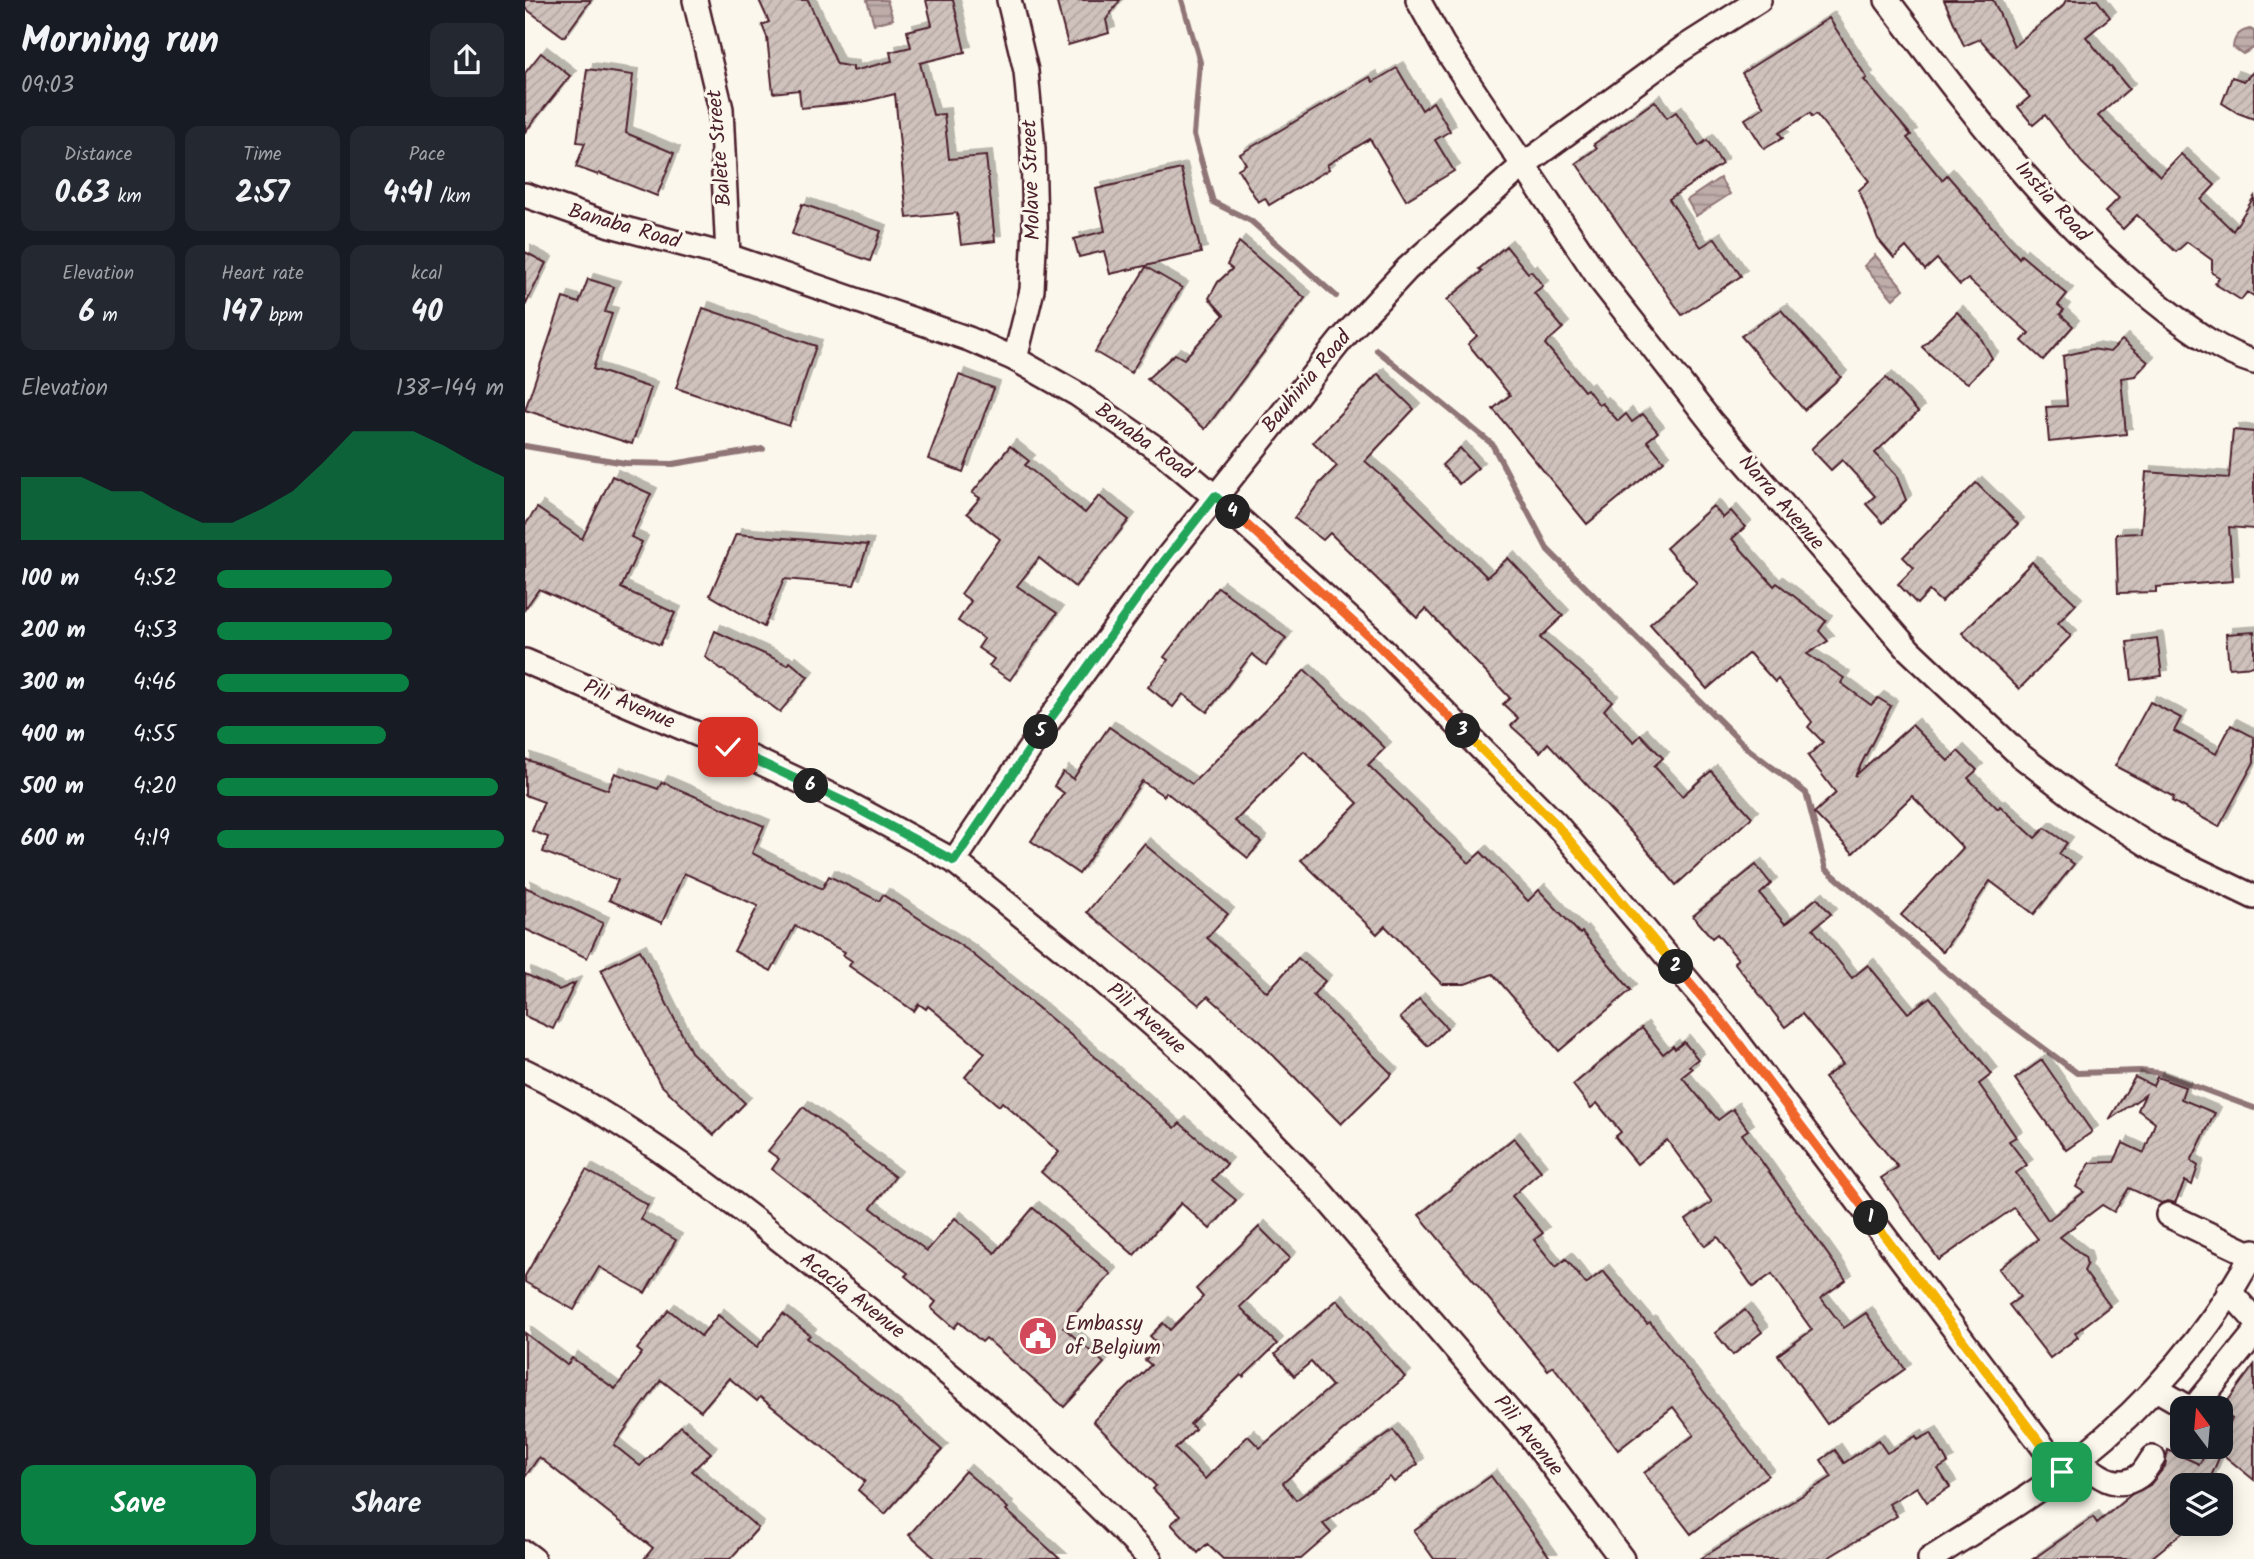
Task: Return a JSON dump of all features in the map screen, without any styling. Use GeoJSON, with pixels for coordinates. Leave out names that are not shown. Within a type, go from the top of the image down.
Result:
{"type":"FeatureCollection","features":[{"type":"Feature","properties":{"kind":"street","name":"Balete Street"},"geometry":{"type":"LineString","coordinates":[[695,0],[721,109],[728,256]]}},
{"type":"Feature","properties":{"kind":"street","name":"Molave Street"},"geometry":{"type":"LineString","coordinates":[[1009,0],[1027,71],[1035,227],[1032,290],[1015,359]]}},
{"type":"Feature","properties":{"kind":"street","name":"Narra Avenue"},"geometry":{"type":"LineString","coordinates":[[1418,0],[1443,45],[1601,281],[1712,423],[1909,650],[2021,756],[2082,803],[2158,851],[2254,897]]}},
{"type":"Feature","properties":{"kind":"street","name":"Bauhinia Road"},"geometry":{"type":"LineString","coordinates":[[954,861],[1060,704],[1158,569],[1341,340],[1407,269],[1522,166],[1682,49],[1759,0]]}},
{"type":"Feature","properties":{"kind":"street","name":"Instia Road"},"geometry":{"type":"LineString","coordinates":[[1887,0],[2042,196],[2091,245],[2139,289],[2182,323],[2233,356],[2254,362]]}},
{"type":"Feature","properties":{"kind":"street","name":"Banaba Road"},"geometry":{"type":"LineString","coordinates":[[525,195],[610,225],[728,256],[969,339],[1015,359],[1077,394],[1163,453],[1215,496],[1374,641],[1555,823],[1725,1025],[2071,1465],[2091,1471],[2109,1482],[2125,1482],[2140,1476],[2153,1458]]}},
{"type":"Feature","properties":{"kind":"street","name":"Pili Avenue"},"geometry":{"type":"LineString","coordinates":[[525,661],[740,753],[849,804],[954,861],[1098,977],[1193,1060],[1319,1190],[1527,1432],[1622,1559]]}},
{"type":"Feature","properties":{"kind":"street","name":"Acacia Avenue"},"geometry":{"type":"LineString","coordinates":[[525,1071],[585,1101],[661,1150],[736,1204],[945,1369],[1106,1513],[1150,1559]]}},
{"type":"Feature","properties":{"kind":"street"},"geometry":{"type":"LineString","coordinates":[[1930,1559],[2071,1465],[2134,1412],[2198,1338],[2253,1253],[2168,1215]]}},
{"type":"Feature","properties":{"kind":"street"},"geometry":{"type":"LineString","coordinates":[[2202,1396],[2254,1332],[2229,1291]]}},
{"type":"Feature","properties":{"kind":"street"},"geometry":{"type":"LineString","coordinates":[[2156,1389],[2170,1397]]}},
{"type":"Feature","properties":{"kind":"street"},"geometry":{"type":"LineString","coordinates":[[525,1553],[533,1559]]}},
{"type":"Feature","properties":{"kind":"shaded area"},"geometry":{"type":"Polygon","coordinates":[[[867,0],[887,0],[893,19],[874,24],[867,0]]]}},
{"type":"Feature","properties":{"kind":"shaded area"},"geometry":{"type":"Polygon","coordinates":[[[2250,29],[2254,31],[2254,48],[2243,54],[2233,47],[2234,43],[2240,33],[2250,29]]]}},
{"type":"Feature","properties":{"kind":"shaded area"},"geometry":{"type":"Polygon","coordinates":[[[1720,178],[1730,194],[1696,216],[1687,200],[1720,178]]]}},
{"type":"Feature","properties":{"kind":"shaded area"},"geometry":{"type":"Polygon","coordinates":[[[1875,255],[1904,289],[1893,299],[1864,266],[1875,255]]]}},
{"type":"Feature","properties":{"kind":"building"},"geometry":{"type":"Polygon","coordinates":[[[525,0],[591,0],[564,37],[525,8],[525,0]]]}},
{"type":"Feature","properties":{"kind":"building"},"geometry":{"type":"Polygon","coordinates":[[[759,0],[808,0],[837,64],[853,67],[853,71],[892,61],[890,52],[911,47],[907,31],[932,25],[926,0],[953,0],[965,52],[920,63],[933,115],[944,114],[949,159],[986,156],[995,241],[961,245],[957,213],[907,218],[895,94],[862,102],[801,108],[799,90],[773,93],[767,37],[762,25],[769,22],[759,0]]]}},
{"type":"Feature","properties":{"kind":"building"},"geometry":{"type":"Polygon","coordinates":[[[1069,0],[1120,0],[1106,20],[1109,33],[1068,45],[1057,3],[1069,0]]]}},
{"type":"Feature","properties":{"kind":"building"},"geometry":{"type":"Polygon","coordinates":[[[1944,0],[1993,0],[2014,46],[2062,7],[2066,0],[2097,0],[2110,17],[2086,37],[2129,89],[2098,116],[2160,176],[2181,154],[2215,185],[2201,200],[2233,231],[2254,197],[2254,296],[2247,292],[2241,300],[2215,284],[2219,277],[2212,273],[2212,260],[2187,242],[2176,252],[2137,215],[2123,229],[2105,212],[2119,198],[2082,163],[2045,115],[2033,125],[2018,107],[2030,97],[1980,39],[1964,46],[1944,0]]]}},
{"type":"Feature","properties":{"kind":"building"},"geometry":{"type":"Polygon","coordinates":[[[1829,18],[1867,78],[1864,80],[1911,135],[1907,138],[1942,180],[1947,175],[2019,258],[2021,255],[2067,294],[2058,305],[2064,310],[2060,314],[2073,326],[2043,360],[2022,341],[2029,333],[1968,279],[1960,285],[1937,259],[1925,270],[1906,247],[1894,258],[1878,239],[1859,190],[1869,181],[1816,114],[1812,117],[1810,113],[1779,133],[1783,138],[1764,149],[1745,119],[1764,107],[1742,73],[1829,18]]]}},
{"type":"Feature","properties":{"kind":"building"},"geometry":{"type":"Polygon","coordinates":[[[541,53],[570,76],[525,132],[525,73],[541,53]]]}},
{"type":"Feature","properties":{"kind":"building"},"geometry":{"type":"Polygon","coordinates":[[[1397,68],[1422,110],[1433,102],[1450,131],[1435,140],[1454,171],[1406,200],[1370,139],[1327,165],[1329,169],[1269,205],[1265,198],[1258,202],[1238,169],[1246,164],[1240,154],[1370,77],[1373,82],[1397,68]]]}},
{"type":"Feature","properties":{"kind":"building"},"geometry":{"type":"Polygon","coordinates":[[[587,69],[633,75],[626,133],[674,153],[657,196],[599,173],[598,175],[576,167],[585,143],[577,142],[587,69]]]}},
{"type":"Feature","properties":{"kind":"building"},"geometry":{"type":"Polygon","coordinates":[[[2254,71],[2254,119],[2222,103],[2232,77],[2244,81],[2254,71]]]}},
{"type":"Feature","properties":{"kind":"building"},"geometry":{"type":"Polygon","coordinates":[[[1655,101],[1667,118],[1676,112],[1699,146],[1707,140],[1722,164],[1669,199],[1701,247],[1715,238],[1741,276],[1682,315],[1576,163],[1597,148],[1594,144],[1655,101]]]}},
{"type":"Feature","properties":{"kind":"building"},"geometry":{"type":"Polygon","coordinates":[[[1181,169],[1201,253],[1110,274],[1104,251],[1079,257],[1074,239],[1105,231],[1096,189],[1181,169]]]}},
{"type":"Feature","properties":{"kind":"building"},"geometry":{"type":"Polygon","coordinates":[[[802,204],[881,231],[870,261],[792,234],[802,204]]]}},
{"type":"Feature","properties":{"kind":"building"},"geometry":{"type":"Polygon","coordinates":[[[1239,242],[1305,298],[1205,429],[1147,379],[1175,354],[1184,359],[1224,315],[1209,298],[1218,282],[1232,269],[1227,265],[1239,242]]]}},
{"type":"Feature","properties":{"kind":"building"},"geometry":{"type":"Polygon","coordinates":[[[1506,246],[1528,273],[1531,271],[1543,286],[1534,293],[1563,328],[1545,344],[1584,391],[1587,389],[1599,405],[1602,403],[1618,421],[1626,414],[1632,422],[1643,414],[1658,432],[1647,441],[1664,461],[1587,524],[1493,409],[1510,395],[1468,344],[1477,336],[1447,300],[1482,271],[1479,269],[1506,246]]]}},
{"type":"Feature","properties":{"kind":"building"},"geometry":{"type":"Polygon","coordinates":[[[525,252],[546,263],[525,306],[525,252]]]}},
{"type":"Feature","properties":{"kind":"building"},"geometry":{"type":"Polygon","coordinates":[[[1146,267],[1182,288],[1131,373],[1095,352],[1146,267]]]}},
{"type":"Feature","properties":{"kind":"building"},"geometry":{"type":"Polygon","coordinates":[[[588,279],[614,287],[605,312],[612,314],[593,369],[651,388],[632,444],[525,410],[563,298],[579,303],[588,279]]]}},
{"type":"Feature","properties":{"kind":"building"},"geometry":{"type":"Polygon","coordinates":[[[703,308],[816,346],[789,426],[676,388],[703,308]]]}},
{"type":"Feature","properties":{"kind":"building"},"geometry":{"type":"Polygon","coordinates":[[[1781,310],[1841,377],[1804,410],[1741,336],[1781,310]]]}},
{"type":"Feature","properties":{"kind":"building"},"geometry":{"type":"Polygon","coordinates":[[[1957,312],[1979,335],[1992,358],[1968,383],[1946,370],[1922,347],[1957,312]]]}},
{"type":"Feature","properties":{"kind":"building"},"geometry":{"type":"Polygon","coordinates":[[[2122,340],[2148,362],[2135,376],[2121,378],[2126,434],[2049,442],[2046,407],[2067,406],[2063,356],[2092,349],[2110,352],[2122,340]]]}},
{"type":"Feature","properties":{"kind":"building"},"geometry":{"type":"Polygon","coordinates":[[[1378,374],[1414,409],[1365,461],[1406,497],[1487,577],[1508,558],[1563,616],[1540,638],[1612,701],[1604,710],[1634,742],[1641,735],[1663,758],[1654,766],[1682,796],[1711,771],[1752,817],[1676,885],[1642,844],[1548,743],[1540,752],[1511,726],[1518,718],[1503,704],[1510,698],[1426,609],[1417,618],[1330,533],[1323,540],[1294,518],[1320,483],[1337,466],[1313,442],[1378,374]]]}},
{"type":"Feature","properties":{"kind":"building"},"geometry":{"type":"Polygon","coordinates":[[[959,375],[994,388],[963,472],[928,459],[959,375]]]}},
{"type":"Feature","properties":{"kind":"building"},"geometry":{"type":"Polygon","coordinates":[[[1886,378],[1918,412],[1875,453],[1896,475],[1906,500],[1883,523],[1866,504],[1875,496],[1842,460],[1831,470],[1811,449],[1886,378]]]}},
{"type":"Feature","properties":{"kind":"building"},"geometry":{"type":"Polygon","coordinates":[[[2233,430],[2254,432],[2254,529],[2229,527],[2233,581],[2156,587],[2156,592],[2118,593],[2116,534],[2141,533],[2146,472],[2229,478],[2233,430]]]}},
{"type":"Feature","properties":{"kind":"building"},"geometry":{"type":"Polygon","coordinates":[[[1010,446],[1029,461],[1025,465],[1085,513],[1099,496],[1129,520],[1075,587],[1039,558],[1017,586],[1057,613],[1010,680],[989,666],[994,659],[978,648],[984,639],[958,621],[971,601],[961,594],[1000,539],[967,513],[980,498],[972,493],[1010,446]]]}},
{"type":"Feature","properties":{"kind":"building"},"geometry":{"type":"Polygon","coordinates":[[[1460,448],[1478,468],[1459,484],[1442,465],[1460,448]]]}},
{"type":"Feature","properties":{"kind":"building"},"geometry":{"type":"Polygon","coordinates":[[[612,476],[651,494],[631,537],[642,542],[621,588],[675,613],[660,645],[539,589],[525,609],[525,525],[537,508],[582,539],[612,476]]]}},
{"type":"Feature","properties":{"kind":"building"},"geometry":{"type":"Polygon","coordinates":[[[1976,483],[2018,524],[1941,602],[1929,591],[1917,604],[1898,584],[1914,568],[1903,557],[1976,483]]]}},
{"type":"Feature","properties":{"kind":"building"},"geometry":{"type":"Polygon","coordinates":[[[1713,506],[1723,518],[1731,511],[1745,527],[1732,539],[1774,586],[1777,583],[1826,621],[1819,631],[1828,641],[1807,654],[1844,678],[1841,683],[1871,705],[1878,698],[1891,706],[1855,776],[1912,725],[1948,761],[1958,751],[1977,770],[1968,778],[1998,809],[2000,806],[2035,838],[2045,828],[2067,843],[2059,854],[2074,864],[2034,914],[1990,881],[1943,952],[1901,915],[1963,848],[1912,796],[1853,853],[1814,813],[1836,793],[1808,756],[1823,742],[1808,727],[1812,722],[1778,679],[1775,682],[1749,653],[1707,689],[1650,624],[1697,583],[1666,548],[1713,506]]]}},
{"type":"Feature","properties":{"kind":"building"},"geometry":{"type":"Polygon","coordinates":[[[736,534],[868,545],[854,585],[784,579],[764,627],[710,595],[736,534]]]}},
{"type":"Feature","properties":{"kind":"building"},"geometry":{"type":"Polygon","coordinates":[[[2032,562],[2076,604],[2058,623],[2071,636],[2019,689],[1962,633],[2032,562]]]}},
{"type":"Feature","properties":{"kind":"building"},"geometry":{"type":"Polygon","coordinates":[[[1218,587],[1286,638],[1266,665],[1252,654],[1207,712],[1183,694],[1173,707],[1148,687],[1168,660],[1164,657],[1218,587]]]}},
{"type":"Feature","properties":{"kind":"building"},"geometry":{"type":"Polygon","coordinates":[[[715,631],[788,665],[790,662],[808,677],[780,712],[705,657],[715,631]]]}},
{"type":"Feature","properties":{"kind":"building"},"geometry":{"type":"Polygon","coordinates":[[[2254,632],[2254,666],[2229,668],[2226,634],[2254,632]]]}},
{"type":"Feature","properties":{"kind":"building"},"geometry":{"type":"Polygon","coordinates":[[[2157,638],[2162,676],[2132,680],[2127,642],[2157,638]]]}},
{"type":"Feature","properties":{"kind":"building"},"geometry":{"type":"Polygon","coordinates":[[[1305,670],[1385,748],[1368,765],[1469,863],[1481,852],[1528,901],[1539,890],[1580,934],[1582,932],[1631,990],[1559,1051],[1493,974],[1465,984],[1442,984],[1385,926],[1377,934],[1301,860],[1358,803],[1304,751],[1235,821],[1261,842],[1248,858],[1166,792],[1164,796],[1142,781],[1079,874],[1031,841],[1064,793],[1054,786],[1063,772],[1073,779],[1109,727],[1192,784],[1305,670]]]}},
{"type":"Feature","properties":{"kind":"building"},"geometry":{"type":"Polygon","coordinates":[[[2150,702],[2181,718],[2174,731],[2216,754],[2231,725],[2254,737],[2254,762],[2219,827],[2172,801],[2174,797],[2115,766],[2150,702]]]}},
{"type":"Feature","properties":{"kind":"building"},"geometry":{"type":"Polygon","coordinates":[[[525,759],[608,790],[615,773],[658,789],[662,782],[764,826],[752,853],[822,889],[829,876],[879,901],[883,895],[969,951],[1066,1031],[1175,1128],[1180,1123],[1227,1164],[1212,1180],[1236,1200],[1210,1229],[1181,1203],[1134,1255],[1041,1172],[1059,1152],[1002,1102],[999,1106],[965,1077],[985,1053],[928,1006],[926,1009],[919,1004],[914,1011],[849,966],[852,961],[843,955],[845,952],[795,926],[771,971],[734,951],[758,906],[684,873],[662,923],[609,900],[618,880],[543,852],[548,837],[532,831],[544,802],[525,795],[525,759]]]}},
{"type":"Feature","properties":{"kind":"building"},"geometry":{"type":"Polygon","coordinates":[[[1144,844],[1228,914],[1207,938],[1267,992],[1298,958],[1325,981],[1313,995],[1392,1074],[1341,1124],[1262,1044],[1208,996],[1199,1005],[1087,912],[1144,844]]]}},
{"type":"Feature","properties":{"kind":"building"},"geometry":{"type":"Polygon","coordinates":[[[1756,865],[1771,884],[1760,894],[1785,924],[1817,898],[1831,914],[1813,929],[1852,978],[1868,965],[1908,1013],[1930,997],[1992,1074],[1979,1084],[2016,1137],[2009,1141],[2027,1165],[2016,1173],[2048,1220],[2084,1192],[2076,1187],[2090,1163],[2114,1162],[2123,1143],[2144,1153],[2155,1123],[2138,1110],[2145,1095],[2109,1120],[2135,1077],[2153,1086],[2157,1077],[2185,1087],[2181,1099],[2215,1113],[2191,1161],[2198,1166],[2192,1185],[2185,1181],[2175,1203],[2161,1203],[2129,1188],[2114,1212],[2102,1205],[2060,1237],[2085,1257],[2087,1265],[2084,1271],[2110,1306],[2075,1333],[2078,1337],[2050,1358],[2009,1305],[2020,1297],[1999,1269],[2038,1239],[2014,1208],[1939,1260],[1881,1178],[1898,1167],[1824,1078],[1843,1064],[1802,1014],[1785,1027],[1734,962],[1738,959],[1717,934],[1712,938],[1693,916],[1756,865]]]}},
{"type":"Feature","properties":{"kind":"building"},"geometry":{"type":"Polygon","coordinates":[[[525,887],[603,923],[587,958],[525,929],[525,887]]]}},
{"type":"Feature","properties":{"kind":"building"},"geometry":{"type":"Polygon","coordinates":[[[640,950],[691,1052],[745,1103],[714,1135],[660,1084],[601,970],[640,950]]]}},
{"type":"Feature","properties":{"kind":"building"},"geometry":{"type":"Polygon","coordinates":[[[525,974],[559,990],[575,983],[553,1029],[525,1016],[525,974]]]}},
{"type":"Feature","properties":{"kind":"building"},"geometry":{"type":"Polygon","coordinates":[[[1419,999],[1447,1028],[1428,1046],[1400,1018],[1419,999]]]}},
{"type":"Feature","properties":{"kind":"building"},"geometry":{"type":"Polygon","coordinates":[[[1642,1028],[1663,1054],[1684,1042],[1698,1059],[1689,1066],[1692,1069],[1682,1077],[1718,1120],[1733,1109],[1748,1130],[1742,1134],[1846,1280],[1821,1298],[1844,1328],[1866,1313],[1905,1369],[1827,1424],[1778,1355],[1812,1330],[1772,1274],[1753,1287],[1718,1237],[1705,1246],[1686,1220],[1712,1202],[1667,1140],[1637,1164],[1615,1137],[1621,1132],[1597,1103],[1591,1108],[1573,1085],[1642,1028]]]}},
{"type":"Feature","properties":{"kind":"building"},"geometry":{"type":"Polygon","coordinates":[[[2042,1060],[2092,1132],[2066,1150],[2015,1079],[2042,1060]]]}},
{"type":"Feature","properties":{"kind":"building"},"geometry":{"type":"Polygon","coordinates":[[[803,1107],[895,1177],[871,1208],[927,1251],[955,1218],[995,1253],[1033,1208],[1111,1274],[1063,1327],[1104,1363],[1064,1407],[986,1338],[982,1342],[959,1322],[954,1328],[931,1308],[936,1302],[905,1276],[908,1273],[772,1169],[779,1159],[768,1151],[803,1107]]]}},
{"type":"Feature","properties":{"kind":"building"},"geometry":{"type":"Polygon","coordinates":[[[1514,1138],[1541,1171],[1512,1196],[1543,1233],[1534,1240],[1556,1267],[1566,1259],[1586,1284],[1603,1271],[1647,1324],[1650,1322],[1768,1475],[1691,1534],[1644,1473],[1694,1435],[1673,1407],[1618,1450],[1553,1366],[1548,1370],[1419,1215],[1514,1138]]]}},
{"type":"Feature","properties":{"kind":"building"},"geometry":{"type":"Polygon","coordinates":[[[586,1170],[648,1205],[640,1219],[676,1240],[645,1293],[599,1267],[574,1310],[525,1282],[525,1276],[586,1170]]]}},
{"type":"Feature","properties":{"kind":"building"},"geometry":{"type":"Polygon","coordinates":[[[1259,1227],[1290,1258],[1240,1307],[1277,1344],[1190,1424],[1195,1429],[1175,1449],[1205,1479],[1248,1436],[1260,1448],[1332,1386],[1311,1362],[1294,1376],[1275,1354],[1337,1300],[1405,1377],[1283,1483],[1296,1500],[1393,1430],[1418,1464],[1394,1482],[1390,1477],[1323,1524],[1331,1533],[1301,1559],[1223,1559],[1207,1544],[1198,1553],[1171,1524],[1180,1516],[1153,1489],[1156,1486],[1093,1421],[1151,1365],[1145,1360],[1160,1346],[1150,1336],[1163,1323],[1170,1330],[1203,1297],[1196,1289],[1259,1227]]]}},
{"type":"Feature","properties":{"kind":"building"},"geometry":{"type":"Polygon","coordinates":[[[669,1310],[701,1336],[718,1315],[757,1347],[783,1314],[810,1335],[807,1338],[899,1411],[942,1450],[885,1514],[858,1490],[865,1481],[760,1397],[757,1401],[729,1378],[701,1411],[661,1380],[614,1445],[640,1466],[681,1426],[711,1453],[692,1471],[758,1528],[730,1559],[644,1559],[653,1548],[539,1457],[525,1477],[525,1333],[567,1365],[572,1358],[615,1389],[642,1353],[637,1349],[669,1310]]]}},
{"type":"Feature","properties":{"kind":"building"},"geometry":{"type":"Polygon","coordinates":[[[1745,1310],[1762,1332],[1733,1355],[1715,1333],[1745,1310]]]}},
{"type":"Feature","properties":{"kind":"building"},"geometry":{"type":"Polygon","coordinates":[[[2254,1365],[2254,1480],[2230,1460],[2233,1460],[2231,1396],[2254,1365]]]}},
{"type":"Feature","properties":{"kind":"building"},"geometry":{"type":"Polygon","coordinates":[[[1931,1433],[1948,1463],[1938,1469],[1950,1487],[1927,1502],[1917,1487],[1889,1504],[1897,1516],[1826,1559],[1700,1559],[1832,1477],[1821,1460],[1835,1450],[1844,1463],[1878,1440],[1887,1453],[1916,1436],[1918,1440],[1931,1433]]]}},
{"type":"Feature","properties":{"kind":"building"},"geometry":{"type":"Polygon","coordinates":[[[2168,1450],[2170,1460],[2190,1460],[2199,1464],[2202,1460],[2218,1460],[2213,1473],[2170,1473],[2170,1536],[2178,1536],[2150,1559],[2033,1559],[2093,1517],[2097,1523],[2132,1494],[2150,1485],[2165,1466],[2168,1450]]]}},
{"type":"Feature","properties":{"kind":"building"},"geometry":{"type":"Polygon","coordinates":[[[965,1471],[1060,1559],[936,1559],[909,1535],[965,1471]]]}},
{"type":"Feature","properties":{"kind":"building"},"geometry":{"type":"Polygon","coordinates":[[[1491,1476],[1551,1559],[1434,1559],[1414,1531],[1491,1476]]]}},
{"type":"Feature","properties":{"kind":"waterway"},"geometry":{"type":"LineString","coordinates":[[1182,0],[1200,62],[1194,135],[1213,202],[1251,221],[1336,296]]}},
{"type":"Feature","properties":{"kind":"waterway"},"geometry":{"type":"LineString","coordinates":[[1377,350],[1492,444],[1548,550],[1748,749],[1806,793],[1826,869],[1983,1003],[2077,1073],[2159,1073],[2254,1108]]}},
{"type":"Feature","properties":{"kind":"waterway"},"geometry":{"type":"LineString","coordinates":[[525,446],[625,463],[673,464],[763,449]]}},
{"type":"Feature","properties":{"kind":"place","name":"Embassy of Belgium"},"geometry":{"type":"Point","coordinates":[1038,1336]}},
{"type":"Feature","properties":{"kind":"route"},"geometry":{"type":"LineString","coordinates":[[728,747],[849,804],[954,861],[1052,716],[1158,569],[1215,496],[1374,641],[1555,823],[1725,1025],[2062,1472]]}}]}
